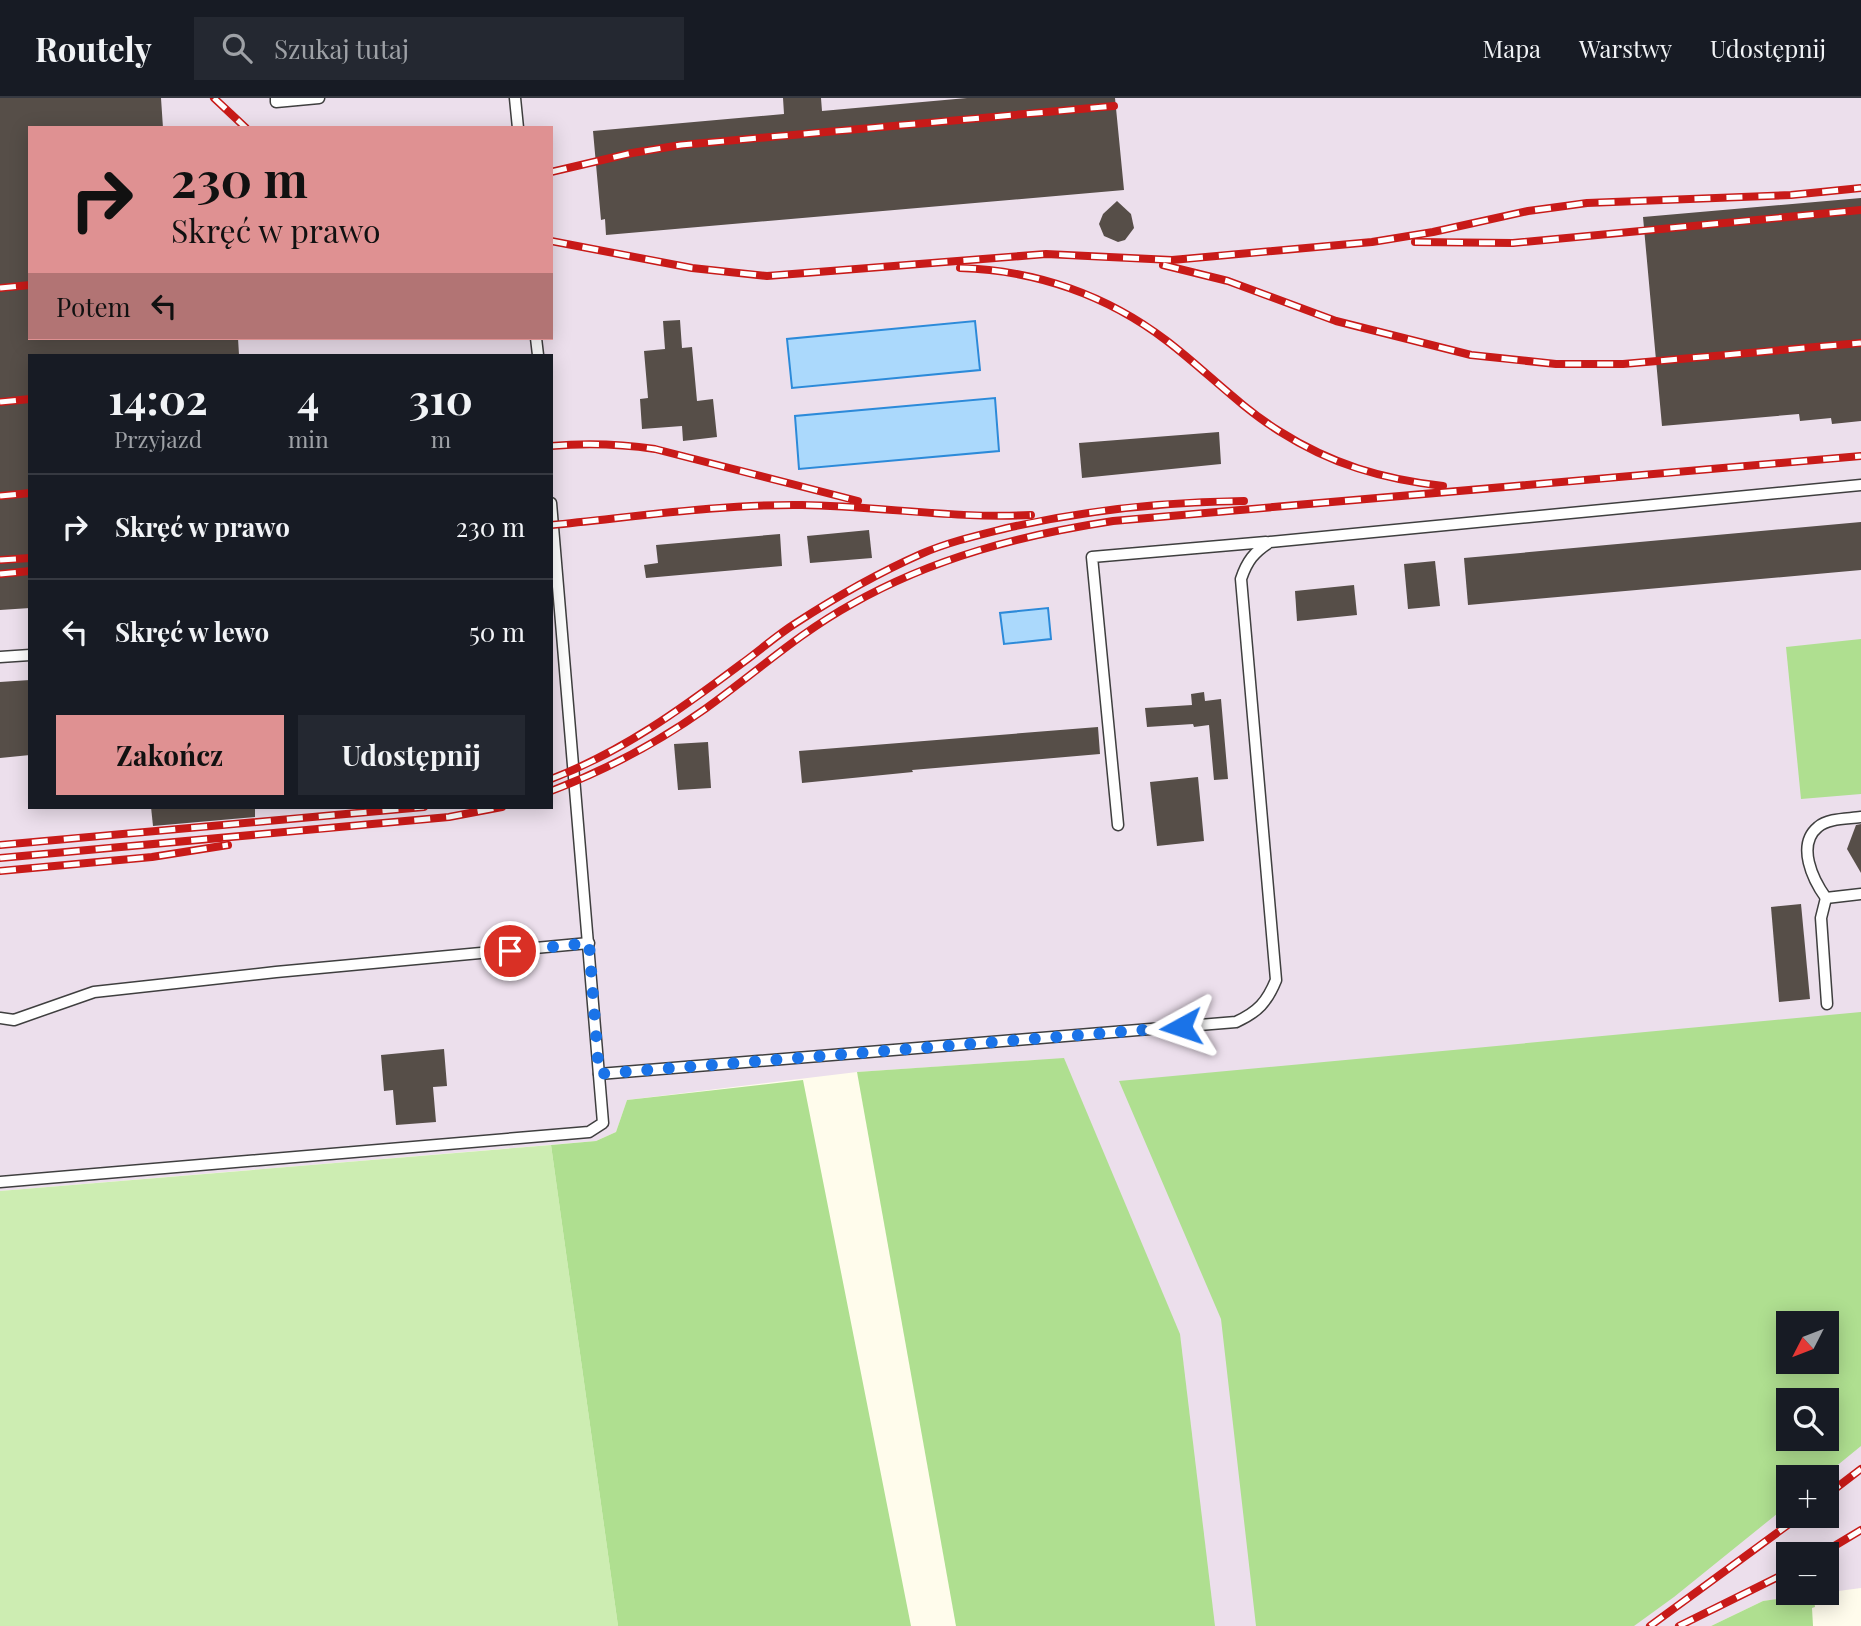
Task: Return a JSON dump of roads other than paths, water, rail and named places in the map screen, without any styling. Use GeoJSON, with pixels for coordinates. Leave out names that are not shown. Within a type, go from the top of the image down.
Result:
{"type":"FeatureCollection","features":[{"type":"Feature","properties":{"kind":"lane"},"geometry":{"type":"LineString","coordinates":[[275,98],[276,102],[319,98]]}},
{"type":"Feature","properties":{"kind":"lane"},"geometry":{"type":"LineString","coordinates":[[515,98],[517,126]]}},
{"type":"Feature","properties":{"kind":"lane"},"geometry":{"type":"LineString","coordinates":[[1118,825],[1092,557],[1861,485]]}},
{"type":"Feature","properties":{"kind":"lane"},"geometry":{"type":"LineString","coordinates":[[599,1074],[1236,1022],[1256,1013],[1269,998],[1276,980],[1241,579],[1246,564],[1256,550],[1270,542]]}},
{"type":"Feature","properties":{"kind":"lane"},"geometry":{"type":"LineString","coordinates":[[0,1182],[589,1132],[603,1124],[589,943],[556,611],[553,546]]}},
{"type":"Feature","properties":{"kind":"lane"},"geometry":{"type":"LineString","coordinates":[[0,657],[28,654]]}},
{"type":"Feature","properties":{"kind":"lane"},"geometry":{"type":"LineString","coordinates":[[1827,1004],[1821,918],[1826,898],[1808,867],[1809,841],[1817,828],[1828,822],[1861,817]]}},
{"type":"Feature","properties":{"kind":"lane"},"geometry":{"type":"LineString","coordinates":[[1826,898],[1861,894]]}},
{"type":"Feature","properties":{"kind":"lane"},"geometry":{"type":"LineString","coordinates":[[0,1018],[14,1020],[94,992],[589,943]]}},
{"type":"Feature","properties":{"kind":"water"},"geometry":{"type":"Polygon","coordinates":[[[975,321],[980,370],[792,388],[787,339],[975,321]]]}},
{"type":"Feature","properties":{"kind":"water"},"geometry":{"type":"Polygon","coordinates":[[[995,398],[999,451],[799,469],[795,416],[995,398]]]}},
{"type":"Feature","properties":{"kind":"water"},"geometry":{"type":"Polygon","coordinates":[[[1048,608],[1051,639],[1004,644],[1000,613],[1048,608]]]}},
{"type":"Feature","properties":{"kind":"railway"},"geometry":{"type":"LineString","coordinates":[[214,98],[244,126]]}},
{"type":"Feature","properties":{"kind":"railway"},"geometry":{"type":"LineString","coordinates":[[553,172],[632,153],[681,145],[1114,106]]}},
{"type":"Feature","properties":{"kind":"railway"},"geometry":{"type":"LineString","coordinates":[[553,241],[692,268],[767,276],[1046,254],[1172,260],[1372,242],[1528,211],[1587,203],[1791,195],[1861,188]]}},
{"type":"Feature","properties":{"kind":"railway"},"geometry":{"type":"LineString","coordinates":[[1415,242],[1513,243],[1861,210]]}},
{"type":"Feature","properties":{"kind":"railway"},"geometry":{"type":"LineString","coordinates":[[1163,265],[1228,281],[1336,321],[1471,355],[1556,364],[1623,364],[1861,343]]}},
{"type":"Feature","properties":{"kind":"railway"},"geometry":{"type":"LineString","coordinates":[[960,268],[1016,274],[1043,280],[1095,298],[1120,310],[1167,341],[1250,410],[1298,443],[1338,461],[1378,474],[1443,486]]}},
{"type":"Feature","properties":{"kind":"railway"},"geometry":{"type":"LineString","coordinates":[[0,288],[28,285]]}},
{"type":"Feature","properties":{"kind":"railway"},"geometry":{"type":"LineString","coordinates":[[0,402],[28,399]]}},
{"type":"Feature","properties":{"kind":"railway"},"geometry":{"type":"LineString","coordinates":[[553,446],[603,445],[655,449],[858,501]]}},
{"type":"Feature","properties":{"kind":"railway"},"geometry":{"type":"LineString","coordinates":[[553,790],[611,765],[668,733],[705,709],[832,615],[852,604],[946,561],[1011,541],[1113,521],[1861,456]]}},
{"type":"Feature","properties":{"kind":"railway"},"geometry":{"type":"LineString","coordinates":[[0,496],[28,493]]}},
{"type":"Feature","properties":{"kind":"railway"},"geometry":{"type":"LineString","coordinates":[[553,778],[602,756],[650,728],[811,613],[873,577],[931,550],[964,539],[1066,516],[1154,505],[1244,501]]}},
{"type":"Feature","properties":{"kind":"railway"},"geometry":{"type":"LineString","coordinates":[[553,525],[771,505],[974,515],[1031,515]]}},
{"type":"Feature","properties":{"kind":"railway"},"geometry":{"type":"LineString","coordinates":[[0,560],[28,558]]}},
{"type":"Feature","properties":{"kind":"railway"},"geometry":{"type":"LineString","coordinates":[[0,574],[28,571]]}},
{"type":"Feature","properties":{"kind":"railway"},"geometry":{"type":"LineString","coordinates":[[0,845],[402,809]]}},
{"type":"Feature","properties":{"kind":"railway"},"geometry":{"type":"LineString","coordinates":[[0,858],[449,817],[491,809]]}},
{"type":"Feature","properties":{"kind":"railway"},"geometry":{"type":"LineString","coordinates":[[0,871],[152,857],[228,845]]}},
{"type":"Feature","properties":{"kind":"railway"},"geometry":{"type":"LineString","coordinates":[[1839,1486],[1861,1469]]}},
{"type":"Feature","properties":{"kind":"railway"},"geometry":{"type":"LineString","coordinates":[[1650,1626],[1784,1528]]}},
{"type":"Feature","properties":{"kind":"railway"},"geometry":{"type":"LineString","coordinates":[[1839,1543],[1861,1530]]}},
{"type":"Feature","properties":{"kind":"railway"},"geometry":{"type":"LineString","coordinates":[[1679,1626],[1776,1578]]}}]}
